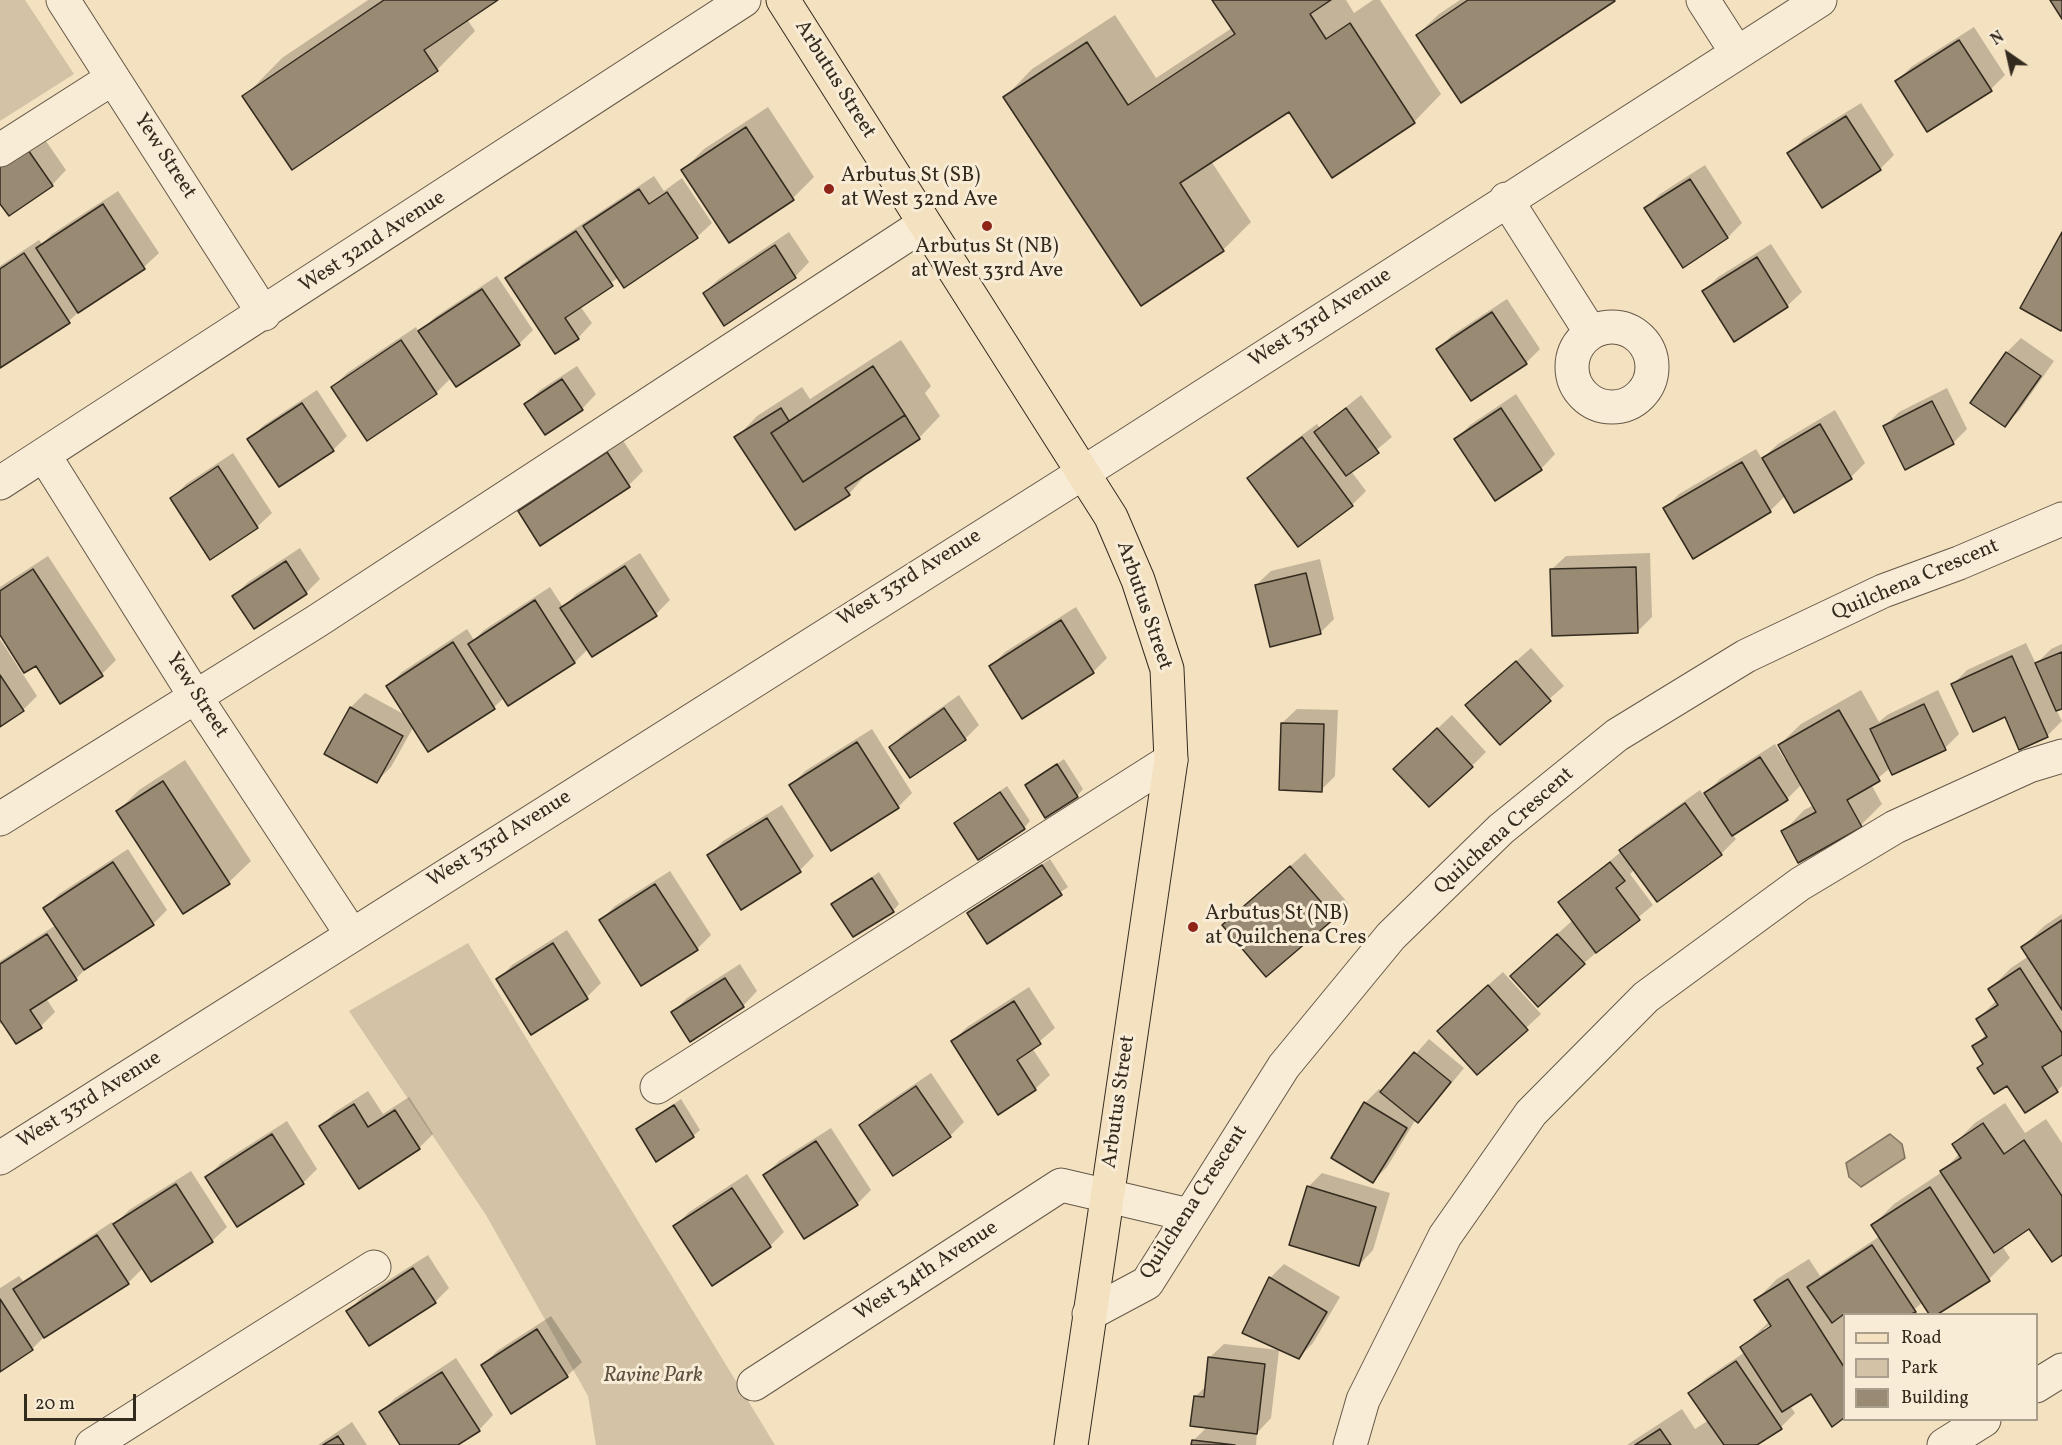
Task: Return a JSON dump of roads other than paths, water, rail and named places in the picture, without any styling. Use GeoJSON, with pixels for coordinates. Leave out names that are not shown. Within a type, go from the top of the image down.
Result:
{"type":"FeatureCollection","features":[{"type":"Feature","properties":{"kind":"main road","name":"Arbutus Street"},"geometry":{"type":"LineString","coordinates":[[783,0],[1111,518],[1134,570],[1167,669],[1171,760],[1071,1445]]}},
{"type":"Feature","properties":{"kind":"street","name":"Yew Street"},"geometry":{"type":"LineString","coordinates":[[63,0],[264,314]]}},
{"type":"Feature","properties":{"kind":"street","name":"West 32nd Avenue"},"geometry":{"type":"LineString","coordinates":[[0,483],[264,314],[744,0]]}},
{"type":"Feature","properties":{"kind":"street"},"geometry":{"type":"LineString","coordinates":[[1703,0],[1737,53]]}},
{"type":"Feature","properties":{"kind":"street","name":"West 33rd Avenue"},"geometry":{"type":"LineString","coordinates":[[0,1158],[1082,472],[1820,0]]}},
{"type":"Feature","properties":{"kind":"street"},"geometry":{"type":"LineString","coordinates":[[0,150],[113,78]]}},
{"type":"Feature","properties":{"kind":"street"},"geometry":{"type":"LineString","coordinates":[[1506,199],[1591,333]]}},
{"type":"Feature","properties":{"kind":"street"},"geometry":{"type":"LineString","coordinates":[[0,819],[327,614],[924,224]]}},
{"type":"Feature","properties":{"kind":"street","name":"Yew Street"},"geometry":{"type":"LineString","coordinates":[[44,455],[195,696],[352,935]]}},
{"type":"Feature","properties":{"kind":"street","name":"Quilchena Crescent"},"geometry":{"type":"LineString","coordinates":[[1089,1314],[1147,1283],[1284,1066],[1391,936],[1501,830],[1617,735],[1746,656],[1883,591],[1959,563],[2062,519]]}},
{"type":"Feature","properties":{"kind":"street"},"geometry":{"type":"LineString","coordinates":[[1350,1445],[1363,1400],[1445,1236],[1531,1113],[1646,997],[1800,884],[1895,827],[2029,766],[2062,756]]}},
{"type":"Feature","properties":{"kind":"street"},"geometry":{"type":"LineString","coordinates":[[657,1087],[1171,760]]}},
{"type":"Feature","properties":{"kind":"street","name":"West 34th Avenue"},"geometry":{"type":"LineString","coordinates":[[754,1384],[1061,1185],[1189,1215]]}},
{"type":"Feature","properties":{"kind":"street"},"geometry":{"type":"LineString","coordinates":[[93,1445],[374,1267]]}},
{"type":"Feature","properties":{"kind":"street"},"geometry":{"type":"LineString","coordinates":[[2038,1385],[2062,1370]]}},
{"type":"Feature","properties":{"kind":"street"},"geometry":{"type":"LineString","coordinates":[[1944,1445],[1981,1421]]}},
{"type":"Feature","properties":{"kind":"place","name":"Arbutus St (SB) at West 32nd Ave"},"geometry":{"type":"Point","coordinates":[829,189]}},
{"type":"Feature","properties":{"kind":"place","name":"Arbutus St (NB) at West 33rd Ave"},"geometry":{"type":"Point","coordinates":[987,226]}},
{"type":"Feature","properties":{"kind":"place","name":"Arbutus St (NB) at Quilchena Cres"},"geometry":{"type":"Point","coordinates":[1193,927]}},
{"type":"Feature","properties":{"kind":"park label","name":"Ravine Park"},"geometry":{"type":"Point","coordinates":[653,1377]}}]}
